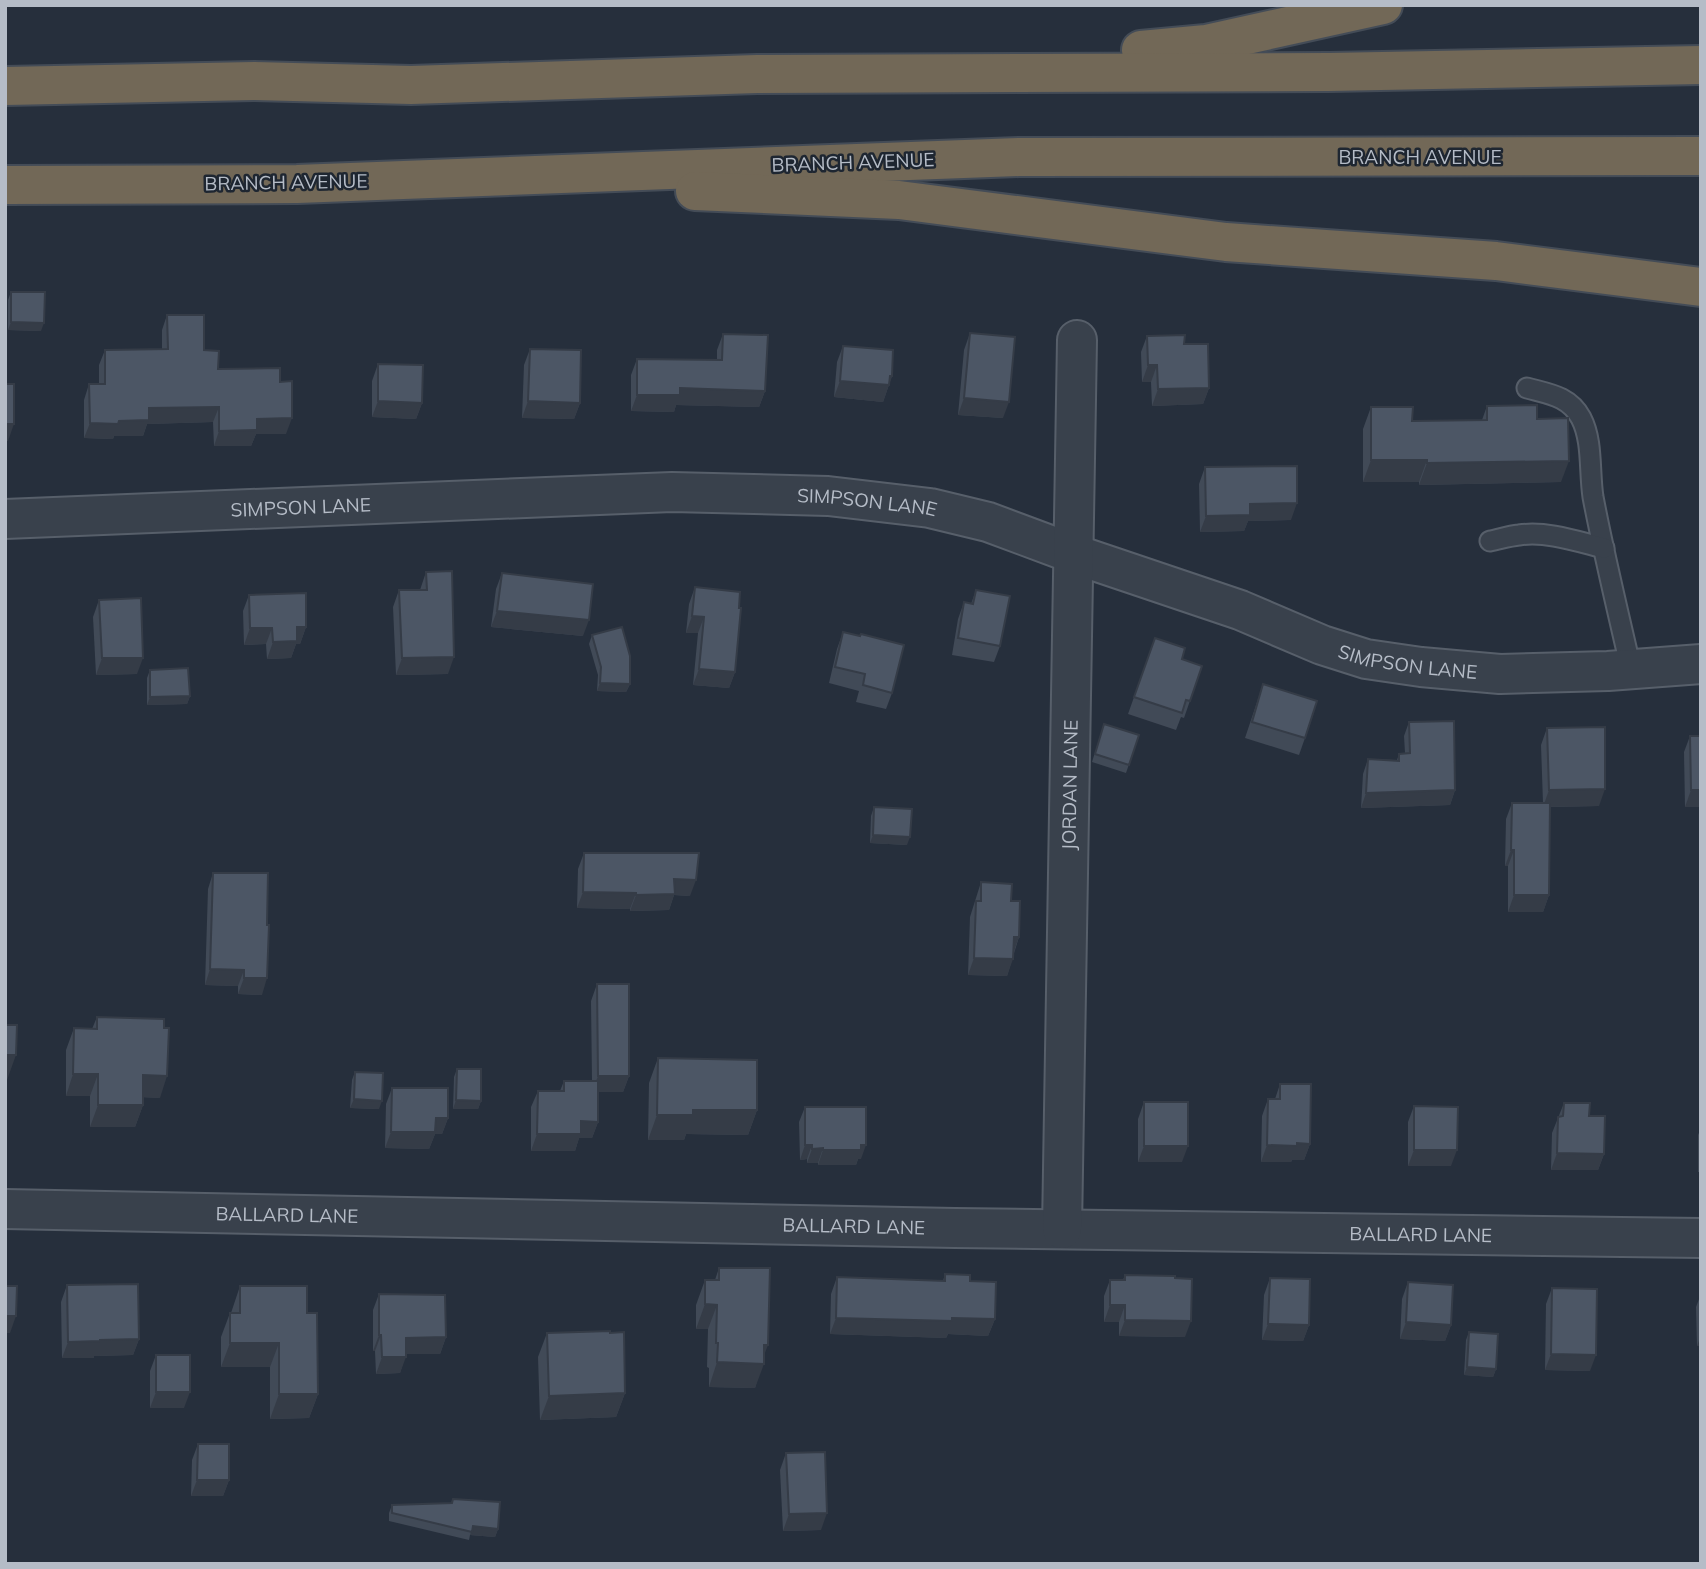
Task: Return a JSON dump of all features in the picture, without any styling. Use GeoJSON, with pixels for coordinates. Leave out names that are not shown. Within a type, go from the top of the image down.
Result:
{"type":"FeatureCollection","features":[{"type":"Feature","properties":{"kind":"highway"},"geometry":{"type":"LineString","coordinates":[[892,73],[1206,44],[1383,5]]}},
{"type":"Feature","properties":{"kind":"highway"},"geometry":{"type":"LineString","coordinates":[[5,86],[254,80],[411,85],[757,74],[1316,72],[1701,65]]}},
{"type":"Feature","properties":{"kind":"highway","name":"BRANCH AVENUE"},"geometry":{"type":"LineString","coordinates":[[5,185],[297,184],[1019,157],[1701,156]]}},
{"type":"Feature","properties":{"kind":"highway"},"geometry":{"type":"LineString","coordinates":[[434,179],[899,200],[1226,242],[1496,261],[1701,287]]}},
{"type":"Feature","properties":{"kind":"street","name":"JORDAN LANE"},"geometry":{"type":"LineString","coordinates":[[1062,1229],[1077,340]]}},
{"type":"Feature","properties":{"kind":"street","name":"SIMPSON LANE"},"geometry":{"type":"LineString","coordinates":[[5,519],[672,492],[828,496],[930,508],[988,522],[1240,610],[1322,645],[1366,659],[1500,674],[1701,664]]}},
{"type":"Feature","properties":{"kind":"street","name":"BALLARD LANE"},"geometry":{"type":"LineString","coordinates":[[5,1209],[1701,1238]]}},
{"type":"Feature","properties":{"kind":"lane"},"geometry":{"type":"LineString","coordinates":[[1527,388],[1564,398],[1580,415],[1587,433],[1593,493],[1631,669]]}},
{"type":"Feature","properties":{"kind":"lane"},"geometry":{"type":"LineString","coordinates":[[1490,541],[1541,534],[1604,548]]}},
{"type":"Feature","properties":{"kind":"building"},"geometry":{"type":"Polygon","coordinates":[[[11,292],[45,292],[44,323],[11,322],[11,292]]]}},
{"type":"Feature","properties":{"kind":"building"},"geometry":{"type":"Polygon","coordinates":[[[167,315],[204,315],[204,350],[219,351],[218,369],[280,368],[280,382],[292,381],[292,418],[257,419],[257,430],[219,431],[219,407],[149,408],[149,420],[119,421],[118,424],[90,423],[89,384],[105,384],[105,350],[168,349],[167,315]]]}},
{"type":"Feature","properties":{"kind":"building"},"geometry":{"type":"Polygon","coordinates":[[[970,333],[1015,337],[1009,402],[964,398],[970,333]]]}},
{"type":"Feature","properties":{"kind":"building"},"geometry":{"type":"Polygon","coordinates":[[[723,334],[768,335],[765,391],[680,388],[680,395],[637,395],[637,359],[722,360],[723,334]]]}},
{"type":"Feature","properties":{"kind":"building"},"geometry":{"type":"Polygon","coordinates":[[[1185,335],[1184,344],[1208,344],[1209,388],[1158,389],[1157,365],[1148,365],[1147,336],[1185,335]]]}},
{"type":"Feature","properties":{"kind":"building"},"geometry":{"type":"Polygon","coordinates":[[[843,346],[893,350],[889,385],[840,381],[843,346]]]}},
{"type":"Feature","properties":{"kind":"building"},"geometry":{"type":"Polygon","coordinates":[[[530,349],[581,350],[580,403],[528,401],[530,349]]]}},
{"type":"Feature","properties":{"kind":"building"},"geometry":{"type":"Polygon","coordinates":[[[378,364],[423,365],[422,403],[378,401],[378,364]]]}},
{"type":"Feature","properties":{"kind":"building"},"geometry":{"type":"Polygon","coordinates":[[[5,384],[14,384],[14,424],[5,424],[5,384]]]}},
{"type":"Feature","properties":{"kind":"building"},"geometry":{"type":"Polygon","coordinates":[[[1537,405],[1537,419],[1568,418],[1569,461],[1427,463],[1427,460],[1371,460],[1371,407],[1413,407],[1412,421],[1487,420],[1487,406],[1537,405]]]}},
{"type":"Feature","properties":{"kind":"building"},"geometry":{"type":"Polygon","coordinates":[[[1297,466],[1297,503],[1250,504],[1250,515],[1206,516],[1205,467],[1297,466]]]}},
{"type":"Feature","properties":{"kind":"building"},"geometry":{"type":"Polygon","coordinates":[[[452,571],[454,657],[402,658],[399,590],[427,590],[426,572],[452,571]]]}},
{"type":"Feature","properties":{"kind":"building"},"geometry":{"type":"Polygon","coordinates":[[[502,573],[593,584],[589,620],[497,611],[502,573]]]}},
{"type":"Feature","properties":{"kind":"building"},"geometry":{"type":"Polygon","coordinates":[[[695,587],[740,592],[735,672],[699,669],[704,617],[692,616],[695,587]]]}},
{"type":"Feature","properties":{"kind":"building"},"geometry":{"type":"Polygon","coordinates":[[[976,590],[1010,596],[1000,646],[958,638],[964,602],[973,604],[976,590]]]}},
{"type":"Feature","properties":{"kind":"building"},"geometry":{"type":"Polygon","coordinates":[[[306,593],[306,627],[297,627],[297,641],[273,642],[272,628],[250,628],[249,595],[306,593]]]}},
{"type":"Feature","properties":{"kind":"building"},"geometry":{"type":"Polygon","coordinates":[[[141,598],[143,658],[102,658],[99,600],[141,598]]]}},
{"type":"Feature","properties":{"kind":"building"},"geometry":{"type":"Polygon","coordinates":[[[622,627],[630,656],[630,684],[600,683],[601,667],[592,635],[622,627]]]}},
{"type":"Feature","properties":{"kind":"building"},"geometry":{"type":"Polygon","coordinates":[[[843,632],[904,645],[892,693],[863,685],[865,674],[835,667],[843,632]]]}},
{"type":"Feature","properties":{"kind":"building"},"geometry":{"type":"Polygon","coordinates":[[[1155,638],[1185,648],[1182,659],[1202,666],[1190,701],[1186,700],[1182,713],[1134,697],[1155,638]]]}},
{"type":"Feature","properties":{"kind":"building"},"geometry":{"type":"Polygon","coordinates":[[[188,668],[190,696],[150,697],[150,670],[188,668]]]}},
{"type":"Feature","properties":{"kind":"building"},"geometry":{"type":"Polygon","coordinates":[[[1263,684],[1317,701],[1305,738],[1252,722],[1263,684]]]}},
{"type":"Feature","properties":{"kind":"building"},"geometry":{"type":"Polygon","coordinates":[[[1454,721],[1455,790],[1366,793],[1368,759],[1399,761],[1399,754],[1410,753],[1409,722],[1454,721]]]}},
{"type":"Feature","properties":{"kind":"building"},"geometry":{"type":"Polygon","coordinates":[[[1104,724],[1139,735],[1129,765],[1095,754],[1104,724]]]}},
{"type":"Feature","properties":{"kind":"building"},"geometry":{"type":"Polygon","coordinates":[[[1605,727],[1605,789],[1549,790],[1547,728],[1605,727]]]}},
{"type":"Feature","properties":{"kind":"building"},"geometry":{"type":"Polygon","coordinates":[[[1690,736],[1701,736],[1701,790],[1691,790],[1690,736]]]}},
{"type":"Feature","properties":{"kind":"building"},"geometry":{"type":"Polygon","coordinates":[[[1512,803],[1550,803],[1549,895],[1514,895],[1512,803]]]}},
{"type":"Feature","properties":{"kind":"building"},"geometry":{"type":"Polygon","coordinates":[[[874,807],[912,809],[910,837],[873,835],[874,807]]]}},
{"type":"Feature","properties":{"kind":"building"},"geometry":{"type":"Polygon","coordinates":[[[584,853],[699,853],[696,880],[674,879],[675,894],[583,892],[584,853]]]}},
{"type":"Feature","properties":{"kind":"building"},"geometry":{"type":"Polygon","coordinates":[[[213,873],[268,873],[267,978],[244,978],[244,970],[210,969],[213,873]]]}},
{"type":"Feature","properties":{"kind":"building"},"geometry":{"type":"Polygon","coordinates":[[[981,882],[1012,884],[1011,901],[1020,901],[1019,937],[1014,937],[1013,959],[974,958],[976,901],[981,901],[981,882]]]}},
{"type":"Feature","properties":{"kind":"building"},"geometry":{"type":"Polygon","coordinates":[[[597,984],[629,984],[629,1076],[598,1076],[597,984]]]}},
{"type":"Feature","properties":{"kind":"building"},"geometry":{"type":"Polygon","coordinates":[[[97,1017],[164,1019],[164,1028],[169,1028],[167,1076],[143,1075],[143,1105],[98,1105],[98,1074],[73,1074],[74,1028],[97,1029],[97,1017]]]}},
{"type":"Feature","properties":{"kind":"building"},"geometry":{"type":"Polygon","coordinates":[[[5,1025],[17,1025],[16,1055],[5,1055],[5,1025]]]}},
{"type":"Feature","properties":{"kind":"building"},"geometry":{"type":"Polygon","coordinates":[[[658,1058],[757,1060],[757,1110],[693,1110],[693,1115],[657,1115],[658,1058]]]}},
{"type":"Feature","properties":{"kind":"building"},"geometry":{"type":"Polygon","coordinates":[[[457,1069],[481,1069],[481,1101],[456,1100],[457,1069]]]}},
{"type":"Feature","properties":{"kind":"building"},"geometry":{"type":"Polygon","coordinates":[[[355,1072],[383,1073],[382,1101],[354,1099],[355,1072]]]}},
{"type":"Feature","properties":{"kind":"building"},"geometry":{"type":"Polygon","coordinates":[[[564,1081],[598,1081],[598,1122],[581,1121],[581,1134],[537,1134],[538,1091],[564,1091],[564,1081]]]}},
{"type":"Feature","properties":{"kind":"building"},"geometry":{"type":"Polygon","coordinates":[[[1280,1084],[1311,1084],[1310,1144],[1267,1145],[1268,1099],[1280,1099],[1280,1084]]]}},
{"type":"Feature","properties":{"kind":"building"},"geometry":{"type":"Polygon","coordinates":[[[392,1088],[448,1088],[448,1118],[436,1118],[435,1132],[391,1132],[392,1088]]]}},
{"type":"Feature","properties":{"kind":"building"},"geometry":{"type":"Polygon","coordinates":[[[1144,1102],[1188,1102],[1188,1146],[1144,1146],[1144,1102]]]}},
{"type":"Feature","properties":{"kind":"building"},"geometry":{"type":"Polygon","coordinates":[[[1564,1103],[1590,1103],[1589,1116],[1605,1116],[1604,1154],[1557,1153],[1558,1117],[1563,1116],[1564,1103]]]}},
{"type":"Feature","properties":{"kind":"building"},"geometry":{"type":"Polygon","coordinates":[[[1414,1106],[1458,1107],[1457,1150],[1414,1150],[1414,1106]]]}},
{"type":"Feature","properties":{"kind":"building"},"geometry":{"type":"Polygon","coordinates":[[[805,1107],[866,1107],[866,1145],[861,1145],[861,1150],[823,1150],[805,1145],[805,1107]]]}},
{"type":"Feature","properties":{"kind":"building"},"geometry":{"type":"Polygon","coordinates":[[[719,1268],[770,1268],[768,1345],[764,1345],[764,1364],[717,1362],[717,1305],[705,1304],[705,1280],[719,1280],[719,1268]]]}},
{"type":"Feature","properties":{"kind":"building"},"geometry":{"type":"Polygon","coordinates":[[[945,1274],[970,1275],[970,1281],[996,1282],[995,1319],[952,1318],[952,1321],[836,1318],[837,1277],[945,1281],[945,1274]]]}},
{"type":"Feature","properties":{"kind":"building"},"geometry":{"type":"Polygon","coordinates":[[[1125,1275],[1192,1279],[1191,1321],[1125,1320],[1125,1305],[1110,1305],[1110,1280],[1125,1280],[1125,1275]]]}},
{"type":"Feature","properties":{"kind":"building"},"geometry":{"type":"Polygon","coordinates":[[[1270,1278],[1310,1279],[1309,1325],[1268,1324],[1270,1278]]]}},
{"type":"Feature","properties":{"kind":"building"},"geometry":{"type":"Polygon","coordinates":[[[1408,1282],[1453,1285],[1451,1325],[1406,1322],[1408,1282]]]}},
{"type":"Feature","properties":{"kind":"building"},"geometry":{"type":"Polygon","coordinates":[[[138,1284],[139,1339],[68,1342],[67,1285],[138,1284]]]}},
{"type":"Feature","properties":{"kind":"building"},"geometry":{"type":"Polygon","coordinates":[[[5,1286],[17,1286],[16,1316],[5,1316],[5,1286]]]}},
{"type":"Feature","properties":{"kind":"building"},"geometry":{"type":"Polygon","coordinates":[[[240,1286],[307,1286],[307,1313],[317,1313],[318,1394],[279,1394],[279,1343],[230,1343],[230,1313],[240,1313],[240,1286]]]}},
{"type":"Feature","properties":{"kind":"building"},"geometry":{"type":"Polygon","coordinates":[[[1552,1288],[1597,1289],[1596,1355],[1551,1354],[1552,1288]]]}},
{"type":"Feature","properties":{"kind":"building"},"geometry":{"type":"Polygon","coordinates":[[[379,1294],[445,1295],[446,1337],[406,1338],[406,1357],[382,1357],[379,1294]]]}},
{"type":"Feature","properties":{"kind":"building"},"geometry":{"type":"Polygon","coordinates":[[[624,1332],[625,1393],[549,1396],[547,1333],[624,1332]]]}},
{"type":"Feature","properties":{"kind":"building"},"geometry":{"type":"Polygon","coordinates":[[[1469,1332],[1498,1334],[1496,1369],[1467,1367],[1469,1332]]]}},
{"type":"Feature","properties":{"kind":"building"},"geometry":{"type":"Polygon","coordinates":[[[156,1355],[190,1355],[190,1392],[156,1392],[156,1355]]]}},
{"type":"Feature","properties":{"kind":"building"},"geometry":{"type":"Polygon","coordinates":[[[198,1444],[229,1444],[229,1480],[197,1480],[198,1444]]]}},
{"type":"Feature","properties":{"kind":"building"},"geometry":{"type":"Polygon","coordinates":[[[825,1452],[827,1513],[789,1514],[786,1453],[825,1452]]]}},
{"type":"Feature","properties":{"kind":"building"},"geometry":{"type":"Polygon","coordinates":[[[453,1499],[500,1502],[498,1529],[473,1526],[472,1532],[392,1513],[392,1505],[452,1503],[453,1499]]]}}]}
